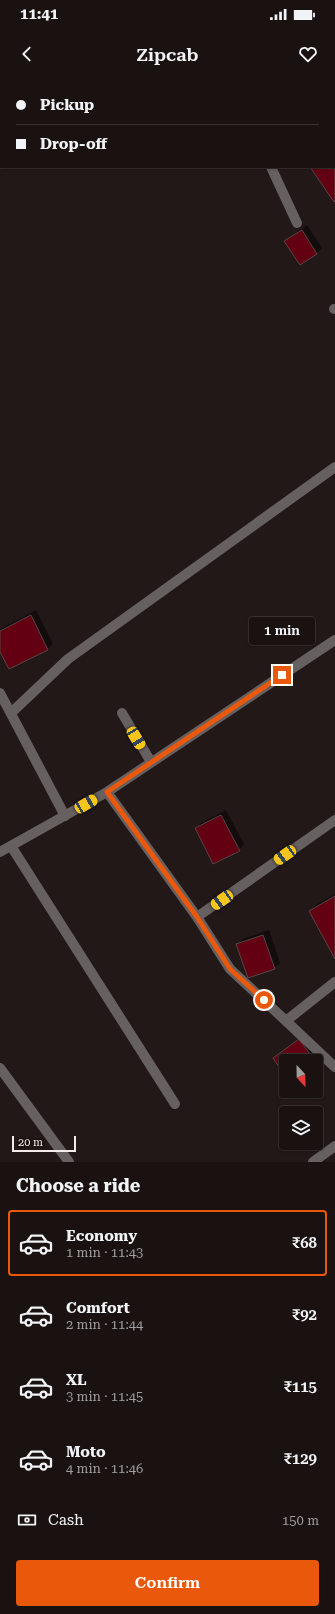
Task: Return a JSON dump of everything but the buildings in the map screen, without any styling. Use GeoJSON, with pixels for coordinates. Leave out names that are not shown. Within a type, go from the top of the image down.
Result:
{"type":"FeatureCollection","features":[{"type":"Feature","properties":{"kind":"street"},"geometry":{"type":"LineString","coordinates":[[271,168],[297,223]]}},
{"type":"Feature","properties":{"kind":"street"},"geometry":{"type":"LineString","coordinates":[[11,713],[68,659],[335,467]]}},
{"type":"Feature","properties":{"kind":"street"},"geometry":{"type":"LineString","coordinates":[[0,852],[107,792],[335,640]]}},
{"type":"Feature","properties":{"kind":"street"},"geometry":{"type":"LineString","coordinates":[[0,693],[64,816]]}},
{"type":"Feature","properties":{"kind":"street"},"geometry":{"type":"LineString","coordinates":[[122,713],[151,762]]}},
{"type":"Feature","properties":{"kind":"street"},"geometry":{"type":"LineString","coordinates":[[107,792],[197,917],[230,969],[335,1067]]}},
{"type":"Feature","properties":{"kind":"street"},"geometry":{"type":"LineString","coordinates":[[197,917],[335,820]]}},
{"type":"Feature","properties":{"kind":"street"},"geometry":{"type":"LineString","coordinates":[[11,846],[175,1104]]}},
{"type":"Feature","properties":{"kind":"street"},"geometry":{"type":"LineString","coordinates":[[286,1020],[335,982]]}},
{"type":"Feature","properties":{"kind":"street"},"geometry":{"type":"LineString","coordinates":[[0,1068],[69,1162]]}},
{"type":"Feature","properties":{"kind":"street"},"geometry":{"type":"LineString","coordinates":[[313,1162],[335,1146]]}},
{"type":"Feature","properties":{"kind":"route"},"geometry":{"type":"LineString","coordinates":[[264,1000],[230,969],[197,917],[107,792],[282,675]]}}]}
